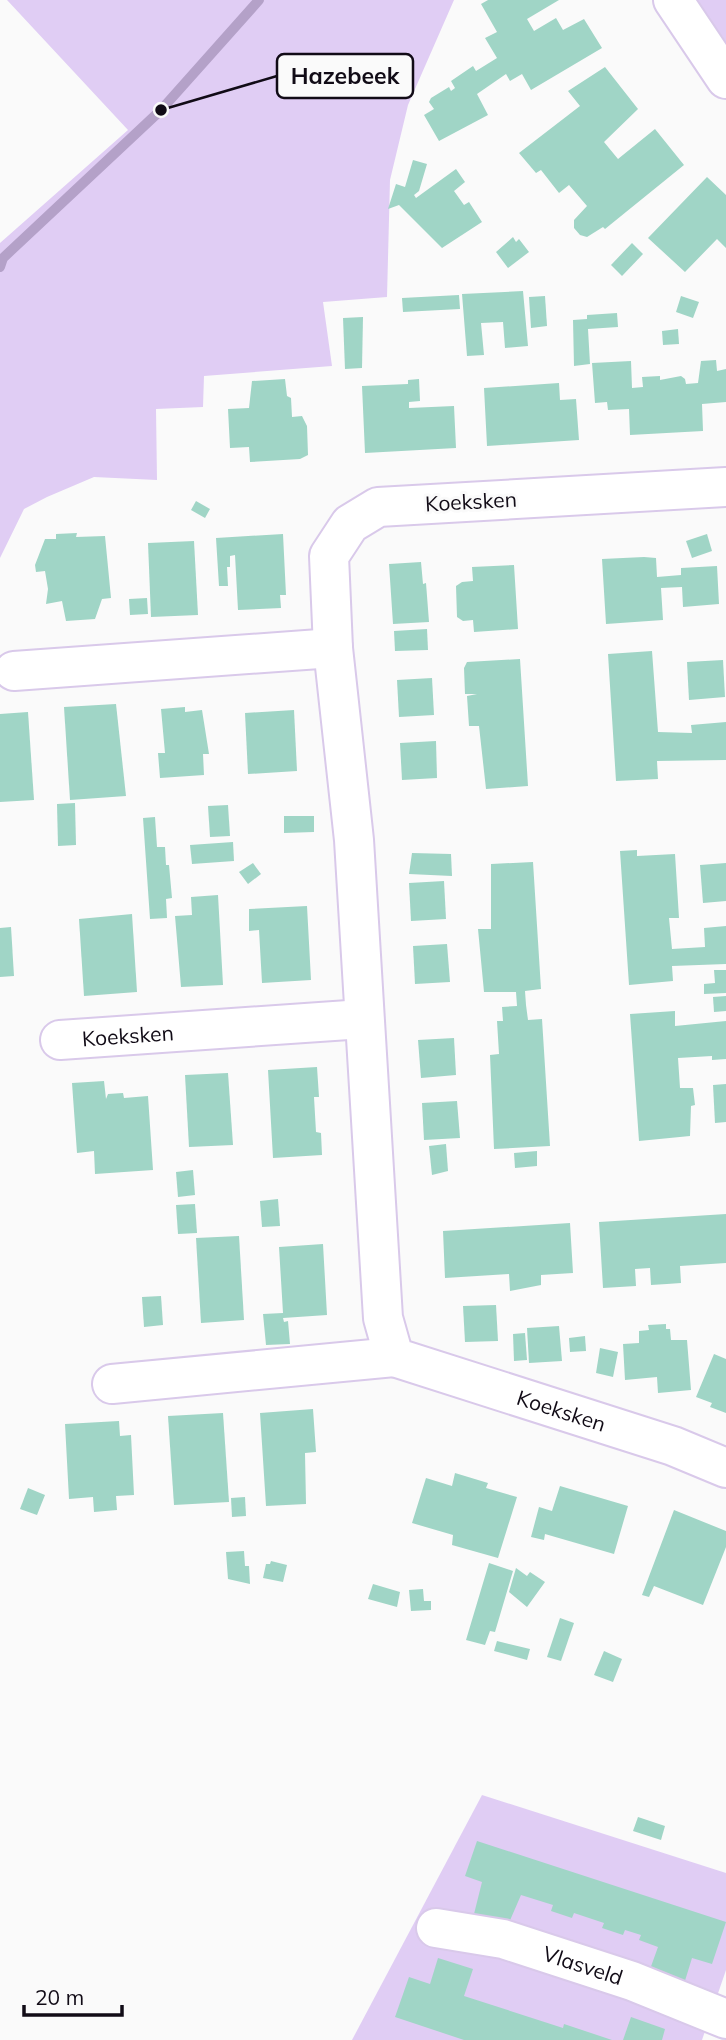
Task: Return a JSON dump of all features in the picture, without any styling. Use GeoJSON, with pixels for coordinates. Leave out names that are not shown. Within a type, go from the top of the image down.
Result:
{"type":"FeatureCollection","features":[{"type":"Feature","properties":{"kind":"street"},"geometry":{"type":"LineString","coordinates":[[673,0],[726,79]]}},
{"type":"Feature","properties":{"kind":"street","name":"Koeksken"},"geometry":{"type":"LineString","coordinates":[[394,1357],[383,1318],[354,840],[333,648],[329,556],[350,524],[378,507],[726,488]]}},
{"type":"Feature","properties":{"kind":"street"},"geometry":{"type":"LineString","coordinates":[[14,671],[333,648]]}},
{"type":"Feature","properties":{"kind":"street","name":"Koeksken"},"geometry":{"type":"LineString","coordinates":[[60,1040],[363,1019]]}},
{"type":"Feature","properties":{"kind":"street","name":"Koeksken"},"geometry":{"type":"LineString","coordinates":[[112,1384],[394,1357],[673,1446],[726,1468]]}},
{"type":"Feature","properties":{"kind":"street","name":"Vlasveld"},"geometry":{"type":"LineString","coordinates":[[436,1928],[503,1939],[632,1981],[726,2019]]}},
{"type":"Feature","properties":{"kind":"shaded area"},"geometry":{"type":"Polygon","coordinates":[[[7,0],[454,0],[408,105],[390,180],[387,297],[323,302],[332,366],[204,376],[203,407],[156,409],[157,480],[94,477],[47,497],[24,509],[0,558],[0,243],[128,130],[7,0]]]}},
{"type":"Feature","properties":{"kind":"shaded area"},"geometry":{"type":"Polygon","coordinates":[[[697,0],[726,0],[726,42],[697,0]]]}},
{"type":"Feature","properties":{"kind":"shaded area"},"geometry":{"type":"Polygon","coordinates":[[[482,1795],[726,1873],[726,1970],[702,2040],[352,2040],[482,1795]]]}},
{"type":"Feature","properties":{"kind":"building"},"geometry":{"type":"Polygon","coordinates":[[[488,0],[559,0],[527,19],[534,31],[556,18],[563,30],[584,19],[602,48],[531,90],[522,74],[510,81],[506,74],[477,94],[488,115],[439,141],[424,115],[434,109],[429,102],[431,98],[449,87],[451,91],[455,88],[451,81],[473,66],[476,71],[497,58],[485,38],[497,32],[481,4],[488,0]]]}},
{"type":"Feature","properties":{"kind":"building"},"geometry":{"type":"Polygon","coordinates":[[[605,67],[638,109],[604,142],[618,159],[655,129],[684,165],[605,229],[603,227],[587,237],[580,235],[574,228],[574,220],[587,206],[569,185],[559,193],[541,170],[536,173],[519,153],[580,106],[568,91],[605,67]]]}},
{"type":"Feature","properties":{"kind":"building"},"geometry":{"type":"Polygon","coordinates":[[[413,160],[427,164],[419,191],[414,195],[416,198],[456,169],[465,182],[454,191],[464,205],[469,202],[482,222],[442,248],[399,205],[388,209],[396,184],[405,187],[413,160]]]}},
{"type":"Feature","properties":{"kind":"building"},"geometry":{"type":"Polygon","coordinates":[[[707,177],[726,195],[726,248],[717,239],[685,272],[648,238],[707,177]]]}},
{"type":"Feature","properties":{"kind":"building"},"geometry":{"type":"Polygon","coordinates":[[[513,237],[516,242],[519,239],[529,252],[508,268],[496,252],[513,237]]]}},
{"type":"Feature","properties":{"kind":"building"},"geometry":{"type":"Polygon","coordinates":[[[632,243],[643,254],[622,276],[611,265],[632,243]]]}},
{"type":"Feature","properties":{"kind":"building"},"geometry":{"type":"Polygon","coordinates":[[[523,291],[528,346],[505,348],[503,322],[481,323],[484,355],[467,356],[462,294],[523,291]]]}},
{"type":"Feature","properties":{"kind":"building"},"geometry":{"type":"Polygon","coordinates":[[[459,295],[460,309],[403,312],[402,298],[459,295]]]}},
{"type":"Feature","properties":{"kind":"building"},"geometry":{"type":"Polygon","coordinates":[[[545,296],[547,326],[531,328],[529,297],[545,296]]]}},
{"type":"Feature","properties":{"kind":"building"},"geometry":{"type":"Polygon","coordinates":[[[681,296],[699,302],[693,318],[676,312],[681,296]]]}},
{"type":"Feature","properties":{"kind":"building"},"geometry":{"type":"Polygon","coordinates":[[[617,313],[618,327],[588,329],[590,364],[574,366],[573,320],[587,319],[587,315],[617,313]]]}},
{"type":"Feature","properties":{"kind":"building"},"geometry":{"type":"Polygon","coordinates":[[[363,317],[362,368],[345,369],[343,318],[363,317]]]}},
{"type":"Feature","properties":{"kind":"building"},"geometry":{"type":"Polygon","coordinates":[[[678,329],[679,344],[663,345],[662,331],[678,329]]]}},
{"type":"Feature","properties":{"kind":"building"},"geometry":{"type":"Polygon","coordinates":[[[716,360],[717,371],[726,369],[726,402],[702,404],[703,431],[630,435],[629,409],[608,410],[607,402],[595,403],[592,363],[631,361],[632,388],[643,387],[642,377],[660,376],[660,380],[681,376],[686,384],[698,383],[701,361],[716,360]]]}},
{"type":"Feature","properties":{"kind":"building"},"geometry":{"type":"Polygon","coordinates":[[[285,379],[287,396],[291,398],[292,417],[302,416],[307,426],[308,455],[300,459],[250,462],[249,447],[230,448],[228,409],[249,408],[252,381],[285,379]]]}},
{"type":"Feature","properties":{"kind":"building"},"geometry":{"type":"Polygon","coordinates":[[[419,379],[420,401],[409,402],[409,408],[454,406],[456,448],[365,453],[362,386],[408,384],[408,380],[419,379]]]}},
{"type":"Feature","properties":{"kind":"building"},"geometry":{"type":"Polygon","coordinates":[[[559,383],[560,400],[576,399],[579,440],[487,446],[484,388],[559,383]]]}},
{"type":"Feature","properties":{"kind":"building"},"geometry":{"type":"Polygon","coordinates":[[[196,501],[210,509],[205,518],[191,510],[196,501]]]}},
{"type":"Feature","properties":{"kind":"building"},"geometry":{"type":"Polygon","coordinates":[[[77,533],[76,537],[105,536],[111,598],[102,599],[95,619],[66,621],[62,601],[46,604],[48,589],[45,571],[36,572],[35,565],[45,539],[56,539],[56,534],[77,533]]]}},
{"type":"Feature","properties":{"kind":"building"},"geometry":{"type":"Polygon","coordinates":[[[283,534],[286,595],[280,595],[281,608],[238,610],[235,555],[230,556],[230,567],[227,567],[228,586],[219,586],[216,538],[283,534]]]}},
{"type":"Feature","properties":{"kind":"building"},"geometry":{"type":"Polygon","coordinates":[[[707,534],[712,551],[692,558],[686,541],[707,534]]]}},
{"type":"Feature","properties":{"kind":"building"},"geometry":{"type":"Polygon","coordinates":[[[194,541],[198,615],[151,617],[148,543],[194,541]]]}},
{"type":"Feature","properties":{"kind":"building"},"geometry":{"type":"Polygon","coordinates":[[[656,558],[657,577],[681,575],[681,568],[717,566],[719,604],[683,607],[682,587],[661,588],[663,620],[606,624],[602,559],[656,558]]]}},
{"type":"Feature","properties":{"kind":"building"},"geometry":{"type":"Polygon","coordinates":[[[421,562],[423,584],[426,583],[429,622],[393,624],[389,564],[421,562]]]}},
{"type":"Feature","properties":{"kind":"building"},"geometry":{"type":"Polygon","coordinates":[[[514,565],[518,629],[474,632],[473,620],[463,621],[457,617],[456,586],[462,582],[473,581],[472,567],[514,565]]]}},
{"type":"Feature","properties":{"kind":"building"},"geometry":{"type":"Polygon","coordinates":[[[147,598],[148,614],[130,615],[129,599],[147,598]]]}},
{"type":"Feature","properties":{"kind":"building"},"geometry":{"type":"Polygon","coordinates":[[[427,629],[428,650],[395,651],[394,631],[427,629]]]}},
{"type":"Feature","properties":{"kind":"building"},"geometry":{"type":"Polygon","coordinates":[[[652,651],[658,732],[692,733],[691,725],[726,722],[726,760],[657,761],[658,779],[616,781],[608,654],[652,651]]]}},
{"type":"Feature","properties":{"kind":"building"},"geometry":{"type":"Polygon","coordinates":[[[520,659],[528,786],[486,789],[479,726],[469,726],[467,696],[477,694],[465,694],[464,668],[467,662],[520,659]]]}},
{"type":"Feature","properties":{"kind":"building"},"geometry":{"type":"Polygon","coordinates":[[[723,660],[725,697],[689,700],[687,662],[723,660]]]}},
{"type":"Feature","properties":{"kind":"building"},"geometry":{"type":"Polygon","coordinates":[[[432,678],[434,715],[399,717],[397,680],[432,678]]]}},
{"type":"Feature","properties":{"kind":"building"},"geometry":{"type":"Polygon","coordinates":[[[116,704],[126,796],[70,800],[64,707],[116,704]]]}},
{"type":"Feature","properties":{"kind":"building"},"geometry":{"type":"Polygon","coordinates":[[[185,707],[185,712],[202,710],[209,754],[203,754],[204,775],[160,778],[158,753],[165,753],[161,709],[185,707]]]}},
{"type":"Feature","properties":{"kind":"building"},"geometry":{"type":"Polygon","coordinates":[[[294,710],[297,771],[248,774],[245,713],[294,710]]]}},
{"type":"Feature","properties":{"kind":"building"},"geometry":{"type":"Polygon","coordinates":[[[28,712],[34,800],[0,802],[0,714],[28,712]]]}},
{"type":"Feature","properties":{"kind":"building"},"geometry":{"type":"Polygon","coordinates":[[[436,741],[437,778],[402,780],[400,743],[436,741]]]}},
{"type":"Feature","properties":{"kind":"building"},"geometry":{"type":"Polygon","coordinates":[[[75,803],[76,845],[58,846],[57,804],[75,803]]]}},
{"type":"Feature","properties":{"kind":"building"},"geometry":{"type":"Polygon","coordinates":[[[228,805],[230,836],[210,837],[208,806],[228,805]]]}},
{"type":"Feature","properties":{"kind":"building"},"geometry":{"type":"Polygon","coordinates":[[[284,816],[314,816],[314,832],[284,833],[284,816]]]}},
{"type":"Feature","properties":{"kind":"building"},"geometry":{"type":"Polygon","coordinates":[[[155,817],[157,847],[165,847],[172,898],[166,899],[167,918],[150,919],[143,818],[155,817]]]}},
{"type":"Feature","properties":{"kind":"building"},"geometry":{"type":"Polygon","coordinates":[[[233,842],[234,861],[192,864],[190,845],[233,842]]]}},
{"type":"Feature","properties":{"kind":"building"},"geometry":{"type":"Polygon","coordinates":[[[637,850],[637,856],[675,854],[679,918],[669,918],[672,949],[705,947],[704,928],[726,926],[726,964],[672,966],[673,981],[629,985],[620,851],[637,850]]]}},
{"type":"Feature","properties":{"kind":"building"},"geometry":{"type":"Polygon","coordinates":[[[412,853],[451,854],[452,876],[409,874],[412,853]]]}},
{"type":"Feature","properties":{"kind":"building"},"geometry":{"type":"Polygon","coordinates":[[[533,862],[541,989],[525,991],[528,1020],[542,1019],[550,1146],[494,1149],[490,1055],[499,1054],[497,1021],[503,1021],[502,1007],[517,1006],[516,992],[484,992],[478,929],[491,929],[491,864],[533,862]]]}},
{"type":"Feature","properties":{"kind":"building"},"geometry":{"type":"Polygon","coordinates":[[[253,863],[261,874],[248,884],[239,872],[253,863]]]}},
{"type":"Feature","properties":{"kind":"building"},"geometry":{"type":"Polygon","coordinates":[[[726,863],[726,901],[703,903],[700,865],[726,863]]]}},
{"type":"Feature","properties":{"kind":"building"},"geometry":{"type":"Polygon","coordinates":[[[444,881],[446,919],[411,921],[409,883],[444,881]]]}},
{"type":"Feature","properties":{"kind":"building"},"geometry":{"type":"Polygon","coordinates":[[[218,895],[223,985],[181,987],[175,916],[192,915],[191,897],[218,895]]]}},
{"type":"Feature","properties":{"kind":"building"},"geometry":{"type":"Polygon","coordinates":[[[307,906],[311,980],[262,983],[259,930],[249,931],[249,909],[307,906]]]}},
{"type":"Feature","properties":{"kind":"building"},"geometry":{"type":"Polygon","coordinates":[[[132,914],[137,992],[84,996],[79,919],[132,914]]]}},
{"type":"Feature","properties":{"kind":"building"},"geometry":{"type":"Polygon","coordinates":[[[11,927],[14,976],[0,977],[0,928],[11,927]]]}},
{"type":"Feature","properties":{"kind":"building"},"geometry":{"type":"Polygon","coordinates":[[[447,944],[450,982],[415,984],[413,946],[447,944]]]}},
{"type":"Feature","properties":{"kind":"building"},"geometry":{"type":"Polygon","coordinates":[[[714,970],[726,970],[726,993],[704,994],[704,984],[715,983],[714,970]]]}},
{"type":"Feature","properties":{"kind":"building"},"geometry":{"type":"Polygon","coordinates":[[[726,996],[726,1011],[714,1012],[713,997],[726,996]]]}},
{"type":"Feature","properties":{"kind":"building"},"geometry":{"type":"Polygon","coordinates":[[[675,1011],[675,1026],[726,1021],[726,1059],[712,1060],[712,1056],[678,1058],[680,1088],[693,1088],[695,1105],[691,1106],[690,1136],[639,1141],[630,1014],[675,1011]]]}},
{"type":"Feature","properties":{"kind":"building"},"geometry":{"type":"Polygon","coordinates":[[[454,1038],[456,1075],[421,1078],[418,1040],[454,1038]]]}},
{"type":"Feature","properties":{"kind":"building"},"geometry":{"type":"Polygon","coordinates":[[[317,1067],[319,1097],[314,1097],[316,1132],[321,1133],[322,1155],[273,1158],[268,1070],[317,1067]]]}},
{"type":"Feature","properties":{"kind":"building"},"geometry":{"type":"Polygon","coordinates":[[[228,1073],[233,1145],[189,1147],[185,1075],[228,1073]]]}},
{"type":"Feature","properties":{"kind":"building"},"geometry":{"type":"Polygon","coordinates":[[[104,1081],[106,1099],[108,1094],[123,1093],[124,1098],[148,1096],[153,1170],[95,1174],[94,1151],[77,1153],[72,1083],[104,1081]]]}},
{"type":"Feature","properties":{"kind":"building"},"geometry":{"type":"Polygon","coordinates":[[[726,1084],[726,1122],[715,1123],[713,1085],[726,1084]]]}},
{"type":"Feature","properties":{"kind":"building"},"geometry":{"type":"Polygon","coordinates":[[[457,1101],[460,1138],[424,1140],[422,1103],[457,1101]]]}},
{"type":"Feature","properties":{"kind":"building"},"geometry":{"type":"Polygon","coordinates":[[[446,1144],[448,1171],[432,1175],[429,1146],[446,1144]]]}},
{"type":"Feature","properties":{"kind":"building"},"geometry":{"type":"Polygon","coordinates":[[[537,1151],[537,1166],[515,1168],[514,1153],[537,1151]]]}},
{"type":"Feature","properties":{"kind":"building"},"geometry":{"type":"Polygon","coordinates":[[[193,1170],[195,1195],[178,1197],[176,1172],[193,1170]]]}},
{"type":"Feature","properties":{"kind":"building"},"geometry":{"type":"Polygon","coordinates":[[[278,1199],[280,1226],[262,1227],[260,1201],[278,1199]]]}},
{"type":"Feature","properties":{"kind":"building"},"geometry":{"type":"Polygon","coordinates":[[[195,1204],[197,1233],[178,1234],[176,1205],[195,1204]]]}},
{"type":"Feature","properties":{"kind":"building"},"geometry":{"type":"Polygon","coordinates":[[[726,1214],[726,1263],[680,1266],[681,1283],[667,1284],[651,1285],[650,1268],[635,1269],[636,1286],[603,1288],[599,1222],[726,1214]]]}},
{"type":"Feature","properties":{"kind":"building"},"geometry":{"type":"Polygon","coordinates":[[[570,1223],[573,1273],[541,1275],[541,1285],[510,1291],[509,1274],[445,1278],[443,1231],[570,1223]]]}},
{"type":"Feature","properties":{"kind":"building"},"geometry":{"type":"Polygon","coordinates":[[[239,1236],[244,1320],[201,1323],[196,1238],[239,1236]]]}},
{"type":"Feature","properties":{"kind":"building"},"geometry":{"type":"Polygon","coordinates":[[[323,1244],[327,1315],[283,1318],[284,1322],[288,1321],[290,1344],[266,1345],[263,1314],[283,1313],[279,1247],[323,1244]]]}},
{"type":"Feature","properties":{"kind":"building"},"geometry":{"type":"Polygon","coordinates":[[[161,1296],[163,1325],[144,1327],[142,1297],[161,1296]]]}},
{"type":"Feature","properties":{"kind":"building"},"geometry":{"type":"Polygon","coordinates":[[[496,1305],[498,1341],[465,1342],[463,1306],[496,1305]]]}},
{"type":"Feature","properties":{"kind":"building"},"geometry":{"type":"Polygon","coordinates":[[[666,1324],[666,1329],[670,1329],[671,1340],[687,1340],[691,1390],[658,1393],[657,1377],[625,1380],[623,1344],[639,1343],[639,1331],[649,1330],[648,1325],[666,1324]]]}},
{"type":"Feature","properties":{"kind":"building"},"geometry":{"type":"Polygon","coordinates":[[[559,1326],[562,1361],[529,1363],[527,1328],[559,1326]]]}},
{"type":"Feature","properties":{"kind":"building"},"geometry":{"type":"Polygon","coordinates":[[[525,1333],[527,1360],[514,1361],[513,1334],[525,1333]]]}},
{"type":"Feature","properties":{"kind":"building"},"geometry":{"type":"Polygon","coordinates":[[[585,1336],[586,1351],[570,1352],[569,1338],[585,1336]]]}},
{"type":"Feature","properties":{"kind":"building"},"geometry":{"type":"Polygon","coordinates":[[[600,1348],[618,1352],[613,1377],[596,1373],[600,1348]]]}},
{"type":"Feature","properties":{"kind":"building"},"geometry":{"type":"Polygon","coordinates":[[[714,1354],[726,1359],[726,1413],[710,1407],[712,1403],[696,1397],[714,1354]]]}},
{"type":"Feature","properties":{"kind":"building"},"geometry":{"type":"Polygon","coordinates":[[[313,1409],[316,1452],[305,1453],[306,1504],[266,1506],[260,1413],[313,1409]]]}},
{"type":"Feature","properties":{"kind":"building"},"geometry":{"type":"Polygon","coordinates":[[[223,1413],[229,1502],[174,1505],[168,1416],[223,1413]]]}},
{"type":"Feature","properties":{"kind":"building"},"geometry":{"type":"Polygon","coordinates":[[[119,1421],[120,1436],[131,1435],[134,1495],[116,1496],[117,1510],[94,1512],[93,1497],[69,1499],[65,1424],[119,1421]]]}},
{"type":"Feature","properties":{"kind":"building"},"geometry":{"type":"Polygon","coordinates":[[[455,1473],[488,1483],[486,1488],[517,1497],[498,1558],[452,1545],[453,1535],[412,1523],[426,1478],[452,1486],[455,1473]]]}},
{"type":"Feature","properties":{"kind":"building"},"geometry":{"type":"Polygon","coordinates":[[[560,1486],[628,1506],[614,1554],[545,1534],[544,1540],[531,1537],[539,1507],[552,1511],[560,1486]]]}},
{"type":"Feature","properties":{"kind":"building"},"geometry":{"type":"Polygon","coordinates":[[[28,1488],[45,1495],[37,1515],[20,1509],[28,1488]]]}},
{"type":"Feature","properties":{"kind":"building"},"geometry":{"type":"Polygon","coordinates":[[[245,1497],[246,1516],[232,1517],[231,1498],[245,1497]]]}},
{"type":"Feature","properties":{"kind":"building"},"geometry":{"type":"Polygon","coordinates":[[[674,1510],[726,1531],[726,1547],[703,1605],[654,1586],[649,1597],[642,1595],[674,1510]]]}},
{"type":"Feature","properties":{"kind":"building"},"geometry":{"type":"Polygon","coordinates":[[[244,1551],[245,1566],[249,1566],[250,1584],[228,1579],[226,1552],[244,1551]]]}},
{"type":"Feature","properties":{"kind":"building"},"geometry":{"type":"Polygon","coordinates":[[[271,1561],[287,1565],[283,1582],[263,1578],[266,1564],[271,1561]]]}},
{"type":"Feature","properties":{"kind":"building"},"geometry":{"type":"Polygon","coordinates":[[[489,1563],[513,1571],[495,1632],[490,1631],[485,1645],[466,1640],[489,1563]]]}},
{"type":"Feature","properties":{"kind":"building"},"geometry":{"type":"Polygon","coordinates":[[[516,1568],[527,1576],[530,1572],[545,1582],[527,1607],[509,1592],[516,1568]]]}},
{"type":"Feature","properties":{"kind":"building"},"geometry":{"type":"Polygon","coordinates":[[[373,1584],[400,1592],[397,1607],[368,1599],[373,1584]]]}},
{"type":"Feature","properties":{"kind":"building"},"geometry":{"type":"Polygon","coordinates":[[[423,1589],[424,1601],[431,1601],[431,1610],[411,1611],[409,1590],[423,1589]]]}},
{"type":"Feature","properties":{"kind":"building"},"geometry":{"type":"Polygon","coordinates":[[[560,1618],[574,1623],[561,1661],[547,1657],[560,1618]]]}},
{"type":"Feature","properties":{"kind":"building"},"geometry":{"type":"Polygon","coordinates":[[[497,1641],[530,1649],[527,1660],[494,1651],[497,1641]]]}},
{"type":"Feature","properties":{"kind":"building"},"geometry":{"type":"Polygon","coordinates":[[[604,1651],[622,1659],[613,1682],[594,1675],[604,1651]]]}},
{"type":"Feature","properties":{"kind":"building"},"geometry":{"type":"Polygon","coordinates":[[[638,1817],[665,1826],[661,1840],[633,1831],[638,1817]]]}},
{"type":"Feature","properties":{"kind":"building"},"geometry":{"type":"Polygon","coordinates":[[[477,1841],[726,1922],[712,1964],[692,1958],[684,1984],[649,1972],[658,1947],[639,1940],[641,1935],[625,1930],[623,1935],[602,1928],[604,1923],[574,1913],[572,1918],[551,1911],[553,1905],[521,1895],[508,1925],[474,1914],[482,1882],[465,1876],[477,1841]]]}},
{"type":"Feature","properties":{"kind":"building"},"geometry":{"type":"Polygon","coordinates":[[[438,1958],[473,1969],[464,1996],[563,2028],[564,2024],[612,2040],[464,2040],[395,2017],[409,1977],[430,1984],[438,1958]]]}},
{"type":"Feature","properties":{"kind":"building"},"geometry":{"type":"Polygon","coordinates":[[[631,2017],[665,2029],[662,2040],[623,2040],[631,2017]]]}},
{"type":"Feature","properties":{"kind":"waterway"},"geometry":{"type":"LineString","coordinates":[[0,267],[3,258],[161,110],[259,0]]}},
{"type":"Feature","properties":{"kind":"place","name":"Hazebeek"},"geometry":{"type":"Point","coordinates":[161,110]}}]}
